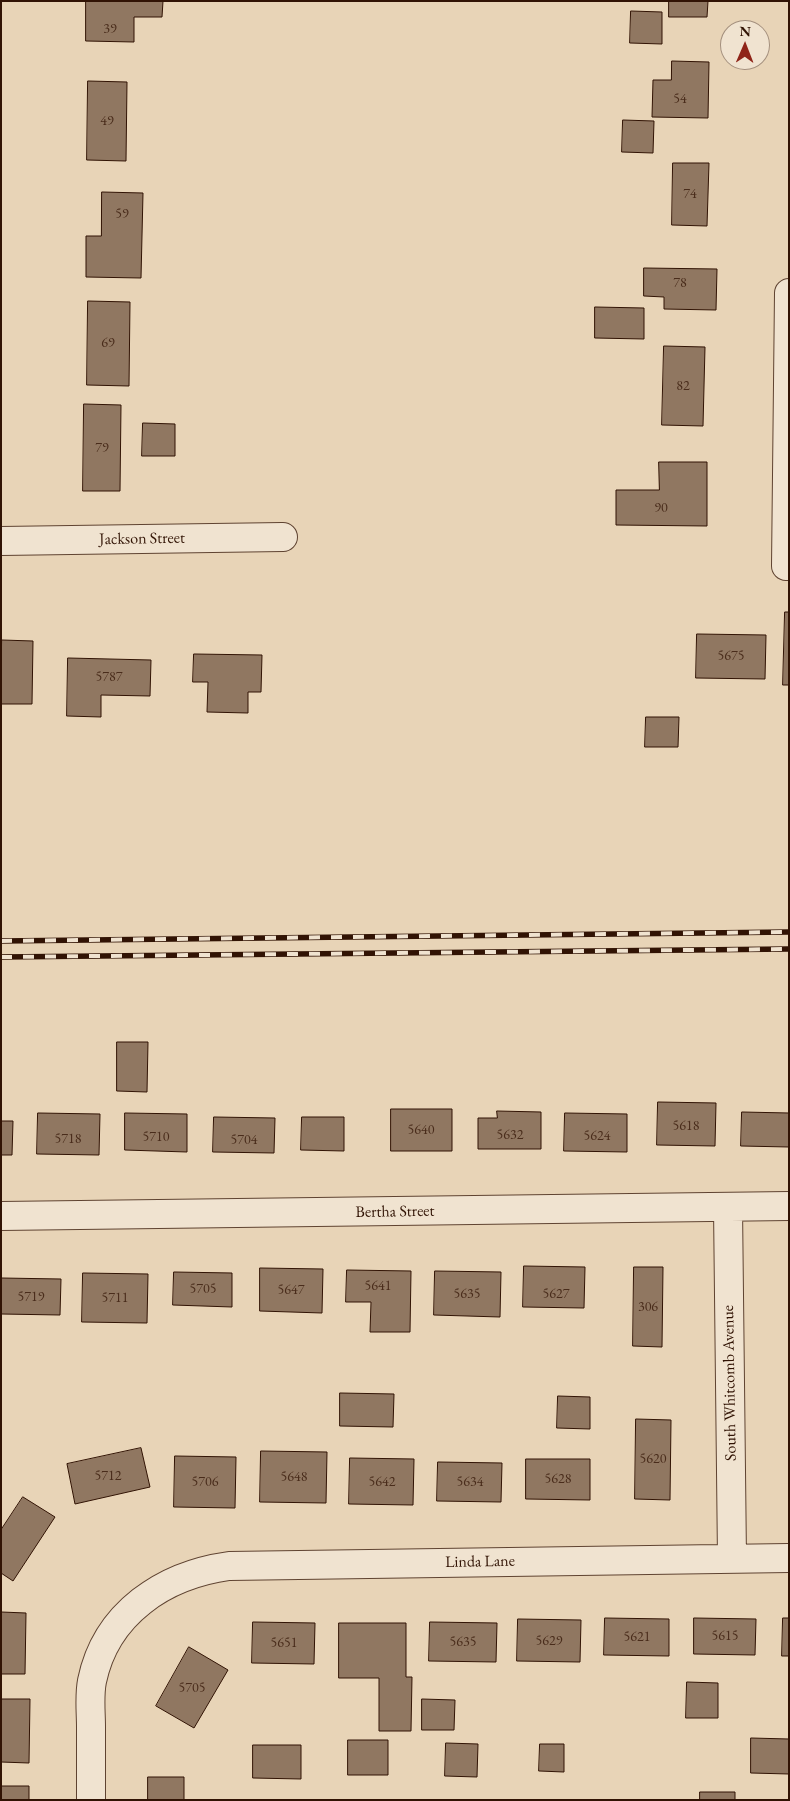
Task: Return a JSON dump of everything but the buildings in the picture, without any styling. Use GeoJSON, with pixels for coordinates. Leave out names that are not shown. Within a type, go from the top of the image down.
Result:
{"type":"FeatureCollection","features":[{"type":"Feature","properties":{"kind":"street"},"geometry":{"type":"LineString","coordinates":[[787,566],[789,293]]}},
{"type":"Feature","properties":{"kind":"street","name":"Jackson Street"},"geometry":{"type":"LineString","coordinates":[[1,541],[283,537]]}},
{"type":"Feature","properties":{"kind":"street","name":"Bertha Street"},"geometry":{"type":"LineString","coordinates":[[1,1216],[789,1206]]}},
{"type":"Feature","properties":{"kind":"street","name":"South Whitcomb Avenue"},"geometry":{"type":"LineString","coordinates":[[728,1207],[732,1559]]}},
{"type":"Feature","properties":{"kind":"street","name":"Linda Lane"},"geometry":{"type":"LineString","coordinates":[[91,1800],[90,1705],[92,1681],[100,1657],[119,1623],[136,1605],[174,1580],[206,1569],[229,1566],[789,1558]]}},
{"type":"Feature","properties":{"kind":"railway"},"geometry":{"type":"LineString","coordinates":[[1,941],[789,932]]}},
{"type":"Feature","properties":{"kind":"railway"},"geometry":{"type":"LineString","coordinates":[[1,957],[789,949]]}}]}
